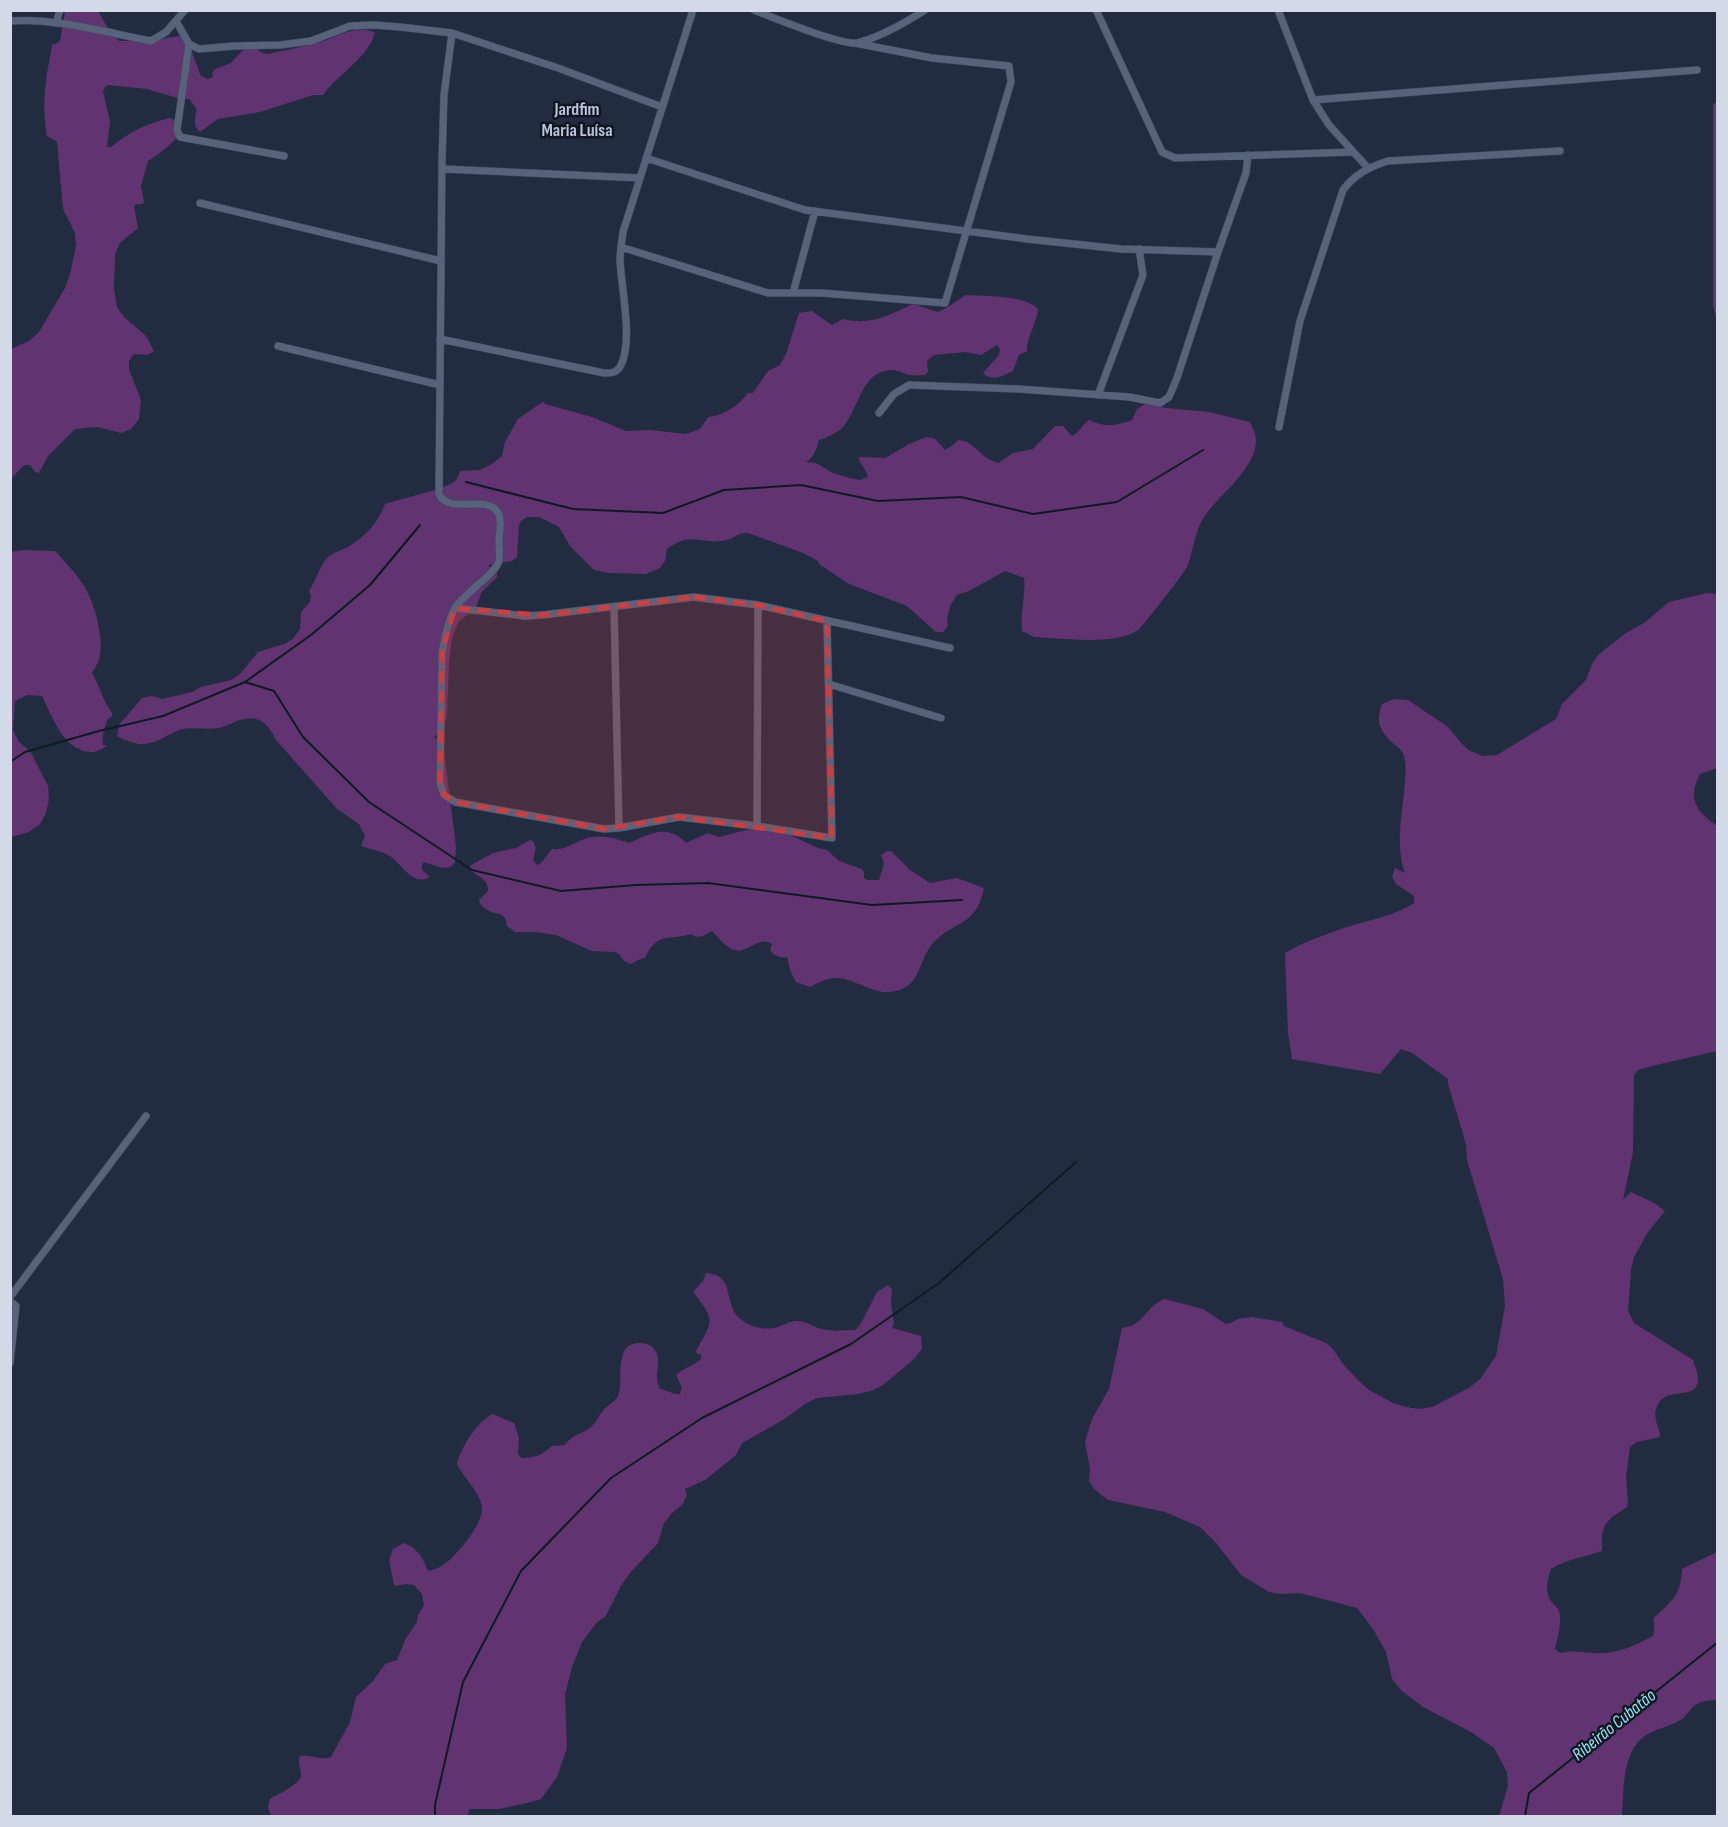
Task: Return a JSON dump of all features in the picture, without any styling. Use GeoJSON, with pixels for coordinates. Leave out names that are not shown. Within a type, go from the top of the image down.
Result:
{"type":"FeatureCollection","features":[{"type":"Feature","properties":{"kind":"street"},"geometry":{"type":"LineString","coordinates":[[56,23],[60,10]]}},
{"type":"Feature","properties":{"kind":"street"},"geometry":{"type":"LineString","coordinates":[[10,21],[56,23],[151,41],[166,32],[185,10]]}},
{"type":"Feature","properties":{"kind":"street"},"geometry":{"type":"LineString","coordinates":[[440,339],[596,372],[613,373],[619,368],[624,357],[626,332],[620,259],[623,232],[693,10]]}},
{"type":"Feature","properties":{"kind":"street"},"geometry":{"type":"LineString","coordinates":[[621,247],[768,293],[831,293],[945,303],[1011,82],[1009,66],[932,58],[855,44],[754,10]]}},
{"type":"Feature","properties":{"kind":"street"},"geometry":{"type":"LineString","coordinates":[[855,44],[898,27],[925,10]]}},
{"type":"Feature","properties":{"kind":"street"},"geometry":{"type":"LineString","coordinates":[[1096,10],[1162,152],[1175,158],[1353,152]]}},
{"type":"Feature","properties":{"kind":"street"},"geometry":{"type":"LineString","coordinates":[[1278,10],[1313,100],[1329,125],[1368,168]]}},
{"type":"Feature","properties":{"kind":"street"},"geometry":{"type":"LineString","coordinates":[[176,21],[189,44],[199,49],[280,45],[311,40],[350,26],[400,27],[452,33],[558,68],[662,107]]}},
{"type":"Feature","properties":{"kind":"street"},"geometry":{"type":"LineString","coordinates":[[452,33],[444,95],[439,494],[447,503],[484,504],[494,508],[500,515],[499,561],[496,568],[468,592],[455,608],[446,632],[442,652],[440,783],[444,795],[455,802],[604,829],[679,817],[832,838],[827,621]]}},
{"type":"Feature","properties":{"kind":"street"},"geometry":{"type":"LineString","coordinates":[[189,44],[177,130],[180,137],[284,156]]}},
{"type":"Feature","properties":{"kind":"street"},"geometry":{"type":"LineString","coordinates":[[1313,100],[1697,70]]}},
{"type":"Feature","properties":{"kind":"street"},"geometry":{"type":"LineString","coordinates":[[1279,427],[1300,321],[1343,190],[1351,180],[1368,168],[1388,162],[1560,151]]}},
{"type":"Feature","properties":{"kind":"street"},"geometry":{"type":"LineString","coordinates":[[879,413],[894,394],[909,385],[1019,389],[1129,397],[1161,403],[1169,397],[1177,378],[1246,173],[1248,155]]}},
{"type":"Feature","properties":{"kind":"street"},"geometry":{"type":"LineString","coordinates":[[646,158],[805,210],[1027,239],[1139,249],[1218,252]]}},
{"type":"Feature","properties":{"kind":"street"},"geometry":{"type":"LineString","coordinates":[[442,169],[640,178]]}},
{"type":"Feature","properties":{"kind":"street"},"geometry":{"type":"LineString","coordinates":[[200,203],[441,261]]}},
{"type":"Feature","properties":{"kind":"street"},"geometry":{"type":"LineString","coordinates":[[793,293],[815,211]]}},
{"type":"Feature","properties":{"kind":"street"},"geometry":{"type":"LineString","coordinates":[[1098,395],[1143,275],[1139,249]]}},
{"type":"Feature","properties":{"kind":"street"},"geometry":{"type":"LineString","coordinates":[[278,346],[440,385]]}},
{"type":"Feature","properties":{"kind":"street"},"geometry":{"type":"LineString","coordinates":[[455,608],[525,616],[694,597],[758,605],[950,648]]}},
{"type":"Feature","properties":{"kind":"street"},"geometry":{"type":"LineString","coordinates":[[757,826],[758,605]]}},
{"type":"Feature","properties":{"kind":"street"},"geometry":{"type":"LineString","coordinates":[[614,607],[619,828]]}},
{"type":"Feature","properties":{"kind":"street"},"geometry":{"type":"LineString","coordinates":[[829,684],[941,718]]}},
{"type":"Feature","properties":{"kind":"street"},"geometry":{"type":"LineString","coordinates":[[10,1363],[16,1306],[10,1299],[146,1116]]}},
{"type":"Feature","properties":{"kind":"highlighted area"},"geometry":{"type":"Polygon","coordinates":[[[694,597],[758,605],[827,621],[832,838],[679,817],[604,829],[455,802],[444,795],[440,783],[442,652],[455,608],[542,615],[694,597]]]}},
{"type":"Feature","properties":{"kind":"shaded area"},"geometry":{"type":"Polygon","coordinates":[[[65,11],[98,11],[109,30],[119,41],[150,41],[179,36],[188,42],[201,76],[208,79],[213,77],[212,73],[215,69],[231,63],[245,48],[254,47],[268,54],[314,44],[355,30],[362,29],[375,33],[366,51],[323,95],[313,95],[260,112],[218,119],[200,132],[195,124],[197,109],[189,99],[181,99],[147,89],[108,85],[105,87],[103,92],[110,121],[107,147],[111,147],[138,129],[169,118],[173,119],[181,130],[171,144],[148,161],[141,186],[144,202],[134,206],[138,228],[120,243],[115,254],[114,289],[117,307],[124,317],[146,336],[154,351],[147,355],[134,354],[129,361],[129,369],[141,400],[139,419],[131,429],[121,433],[98,427],[75,429],[48,456],[39,473],[35,472],[30,465],[24,465],[11,479],[11,349],[29,341],[39,332],[65,288],[76,246],[75,233],[63,209],[57,142],[47,136],[44,112],[46,78],[53,42],[54,45],[60,41],[65,11]]]}},
{"type":"Feature","properties":{"kind":"shaded area"},"geometry":{"type":"Polygon","coordinates":[[[1717,102],[1717,321],[1713,306],[1713,104],[1717,102]]]}},
{"type":"Feature","properties":{"kind":"shaded area"},"geometry":{"type":"Polygon","coordinates":[[[966,295],[1014,299],[1032,304],[1038,309],[1027,351],[1019,355],[1013,371],[994,378],[983,373],[999,355],[1000,349],[997,345],[981,355],[965,352],[934,355],[927,361],[928,372],[925,375],[910,375],[895,370],[881,372],[867,384],[842,428],[819,439],[813,455],[806,462],[816,463],[833,473],[860,480],[868,477],[859,457],[885,458],[927,437],[935,439],[945,450],[958,440],[966,442],[998,463],[1013,453],[1033,449],[1055,426],[1063,426],[1072,436],[1089,420],[1110,425],[1132,420],[1137,409],[1145,404],[1209,412],[1250,422],[1256,441],[1252,457],[1241,474],[1202,520],[1186,569],[1138,630],[1128,635],[1102,640],[1034,637],[1022,631],[1024,578],[1005,571],[957,595],[950,606],[948,626],[943,632],[936,632],[907,606],[849,584],[803,553],[748,533],[718,541],[691,539],[676,543],[667,549],[665,561],[660,568],[646,574],[609,573],[594,570],[570,546],[559,527],[539,517],[527,517],[519,525],[517,557],[512,561],[489,565],[497,571],[497,577],[481,593],[476,608],[458,622],[452,638],[447,715],[444,727],[434,737],[442,745],[444,751],[456,847],[455,862],[451,867],[442,868],[424,862],[422,870],[430,877],[418,879],[390,856],[361,846],[365,836],[359,824],[337,809],[260,720],[251,718],[219,728],[182,729],[146,744],[130,742],[117,736],[119,725],[142,698],[152,696],[162,699],[231,680],[240,674],[258,652],[293,639],[300,629],[301,612],[310,602],[309,591],[327,558],[366,534],[379,517],[385,504],[444,487],[456,480],[460,471],[480,470],[492,464],[502,456],[505,442],[518,419],[541,403],[592,417],[626,431],[650,430],[686,434],[700,429],[708,417],[725,412],[748,393],[753,393],[768,371],[780,365],[786,354],[799,313],[812,311],[832,325],[843,319],[862,321],[880,318],[913,304],[938,312],[966,295]]]}},
{"type":"Feature","properties":{"kind":"shaded area"},"geometry":{"type":"Polygon","coordinates":[[[55,551],[90,597],[101,640],[99,660],[92,673],[112,716],[107,720],[103,736],[103,745],[107,746],[94,752],[84,751],[67,741],[55,724],[42,696],[27,695],[15,701],[13,730],[19,742],[30,751],[48,786],[49,799],[46,813],[40,824],[29,832],[11,837],[10,552],[55,551]]]}},
{"type":"Feature","properties":{"kind":"shaded area"},"geometry":{"type":"Polygon","coordinates":[[[1707,593],[1717,594],[1717,768],[1700,774],[1694,797],[1699,810],[1717,826],[1717,1051],[1638,1070],[1634,1075],[1633,1152],[1623,1200],[1631,1192],[1665,1211],[1648,1232],[1634,1257],[1628,1311],[1634,1323],[1693,1360],[1698,1379],[1692,1390],[1666,1396],[1660,1401],[1655,1413],[1660,1437],[1637,1442],[1630,1447],[1626,1477],[1627,1507],[1605,1525],[1602,1535],[1602,1551],[1570,1560],[1551,1569],[1547,1589],[1551,1601],[1560,1614],[1555,1649],[1560,1653],[1616,1651],[1653,1636],[1654,1618],[1674,1597],[1680,1585],[1682,1569],[1717,1552],[1717,1700],[1699,1703],[1682,1719],[1648,1734],[1639,1741],[1628,1760],[1622,1816],[1499,1816],[1508,1786],[1507,1772],[1494,1748],[1471,1732],[1423,1707],[1402,1691],[1392,1679],[1386,1652],[1373,1629],[1357,1608],[1300,1593],[1269,1592],[1241,1575],[1200,1527],[1165,1512],[1108,1500],[1094,1489],[1089,1481],[1090,1469],[1085,1442],[1092,1419],[1109,1389],[1122,1328],[1140,1320],[1152,1307],[1164,1299],[1203,1309],[1226,1324],[1252,1317],[1282,1322],[1284,1326],[1326,1343],[1369,1390],[1406,1407],[1419,1409],[1432,1407],[1469,1388],[1480,1379],[1496,1356],[1505,1306],[1503,1279],[1467,1160],[1466,1144],[1448,1079],[1412,1053],[1401,1049],[1380,1074],[1292,1059],[1288,1033],[1285,953],[1323,935],[1390,914],[1414,903],[1414,896],[1396,884],[1392,877],[1395,868],[1405,873],[1400,844],[1405,765],[1404,756],[1399,748],[1380,727],[1379,717],[1382,704],[1394,699],[1408,700],[1448,727],[1470,751],[1483,756],[1497,755],[1556,719],[1562,704],[1586,680],[1598,655],[1626,633],[1644,623],[1669,602],[1707,593]]]}},
{"type":"Feature","properties":{"kind":"shaded area"},"geometry":{"type":"Polygon","coordinates":[[[750,829],[792,830],[792,836],[827,850],[839,861],[862,869],[864,878],[867,880],[879,880],[884,864],[881,855],[891,851],[910,870],[930,883],[957,878],[984,888],[976,910],[933,943],[908,986],[900,990],[882,992],[849,980],[836,978],[810,987],[796,982],[787,957],[780,957],[773,953],[770,950],[772,944],[762,942],[740,951],[735,950],[725,945],[712,931],[699,937],[691,934],[659,940],[645,958],[631,964],[615,952],[592,951],[556,935],[515,932],[507,926],[503,916],[489,911],[480,904],[479,900],[488,891],[488,887],[484,880],[469,868],[493,853],[516,848],[530,840],[536,848],[533,860],[537,865],[552,849],[563,848],[592,837],[606,837],[629,843],[651,834],[665,832],[672,833],[686,843],[708,833],[719,837],[750,829]]]}},
{"type":"Feature","properties":{"kind":"shaded area"},"geometry":{"type":"Polygon","coordinates":[[[706,1273],[722,1279],[734,1312],[739,1318],[747,1324],[763,1328],[773,1328],[799,1321],[826,1330],[855,1330],[860,1325],[877,1292],[888,1285],[892,1290],[891,1304],[894,1324],[892,1328],[921,1336],[922,1349],[913,1360],[883,1385],[871,1391],[817,1398],[805,1404],[783,1420],[742,1443],[736,1455],[705,1480],[685,1489],[687,1495],[682,1505],[664,1523],[658,1543],[630,1573],[605,1617],[597,1622],[582,1642],[565,1694],[567,1748],[557,1777],[541,1799],[499,1809],[470,1809],[467,1816],[271,1816],[268,1807],[270,1799],[300,1779],[300,1756],[331,1757],[350,1722],[356,1697],[373,1681],[385,1664],[397,1660],[406,1638],[417,1622],[424,1605],[422,1594],[414,1585],[394,1585],[389,1560],[393,1549],[404,1543],[409,1545],[419,1553],[430,1571],[455,1555],[474,1531],[481,1515],[481,1502],[457,1464],[462,1450],[475,1429],[492,1414],[514,1423],[519,1438],[518,1453],[521,1458],[538,1455],[552,1446],[565,1445],[571,1438],[591,1427],[617,1398],[620,1390],[622,1356],[632,1344],[643,1343],[653,1348],[658,1359],[659,1388],[680,1394],[682,1388],[676,1375],[701,1359],[701,1354],[697,1354],[696,1351],[709,1326],[709,1315],[693,1292],[703,1281],[706,1273]]]}},
{"type":"Feature","properties":{"kind":"waterway"},"geometry":{"type":"LineString","coordinates":[[466,482],[573,509],[663,513],[724,490],[801,485],[878,501],[961,497],[1033,514],[1117,502],[1203,450]]}},
{"type":"Feature","properties":{"kind":"waterway"},"geometry":{"type":"LineString","coordinates":[[10,762],[25,752],[163,716],[245,682],[311,635],[370,585],[420,525]]}},
{"type":"Feature","properties":{"kind":"waterway"},"geometry":{"type":"LineString","coordinates":[[245,682],[274,691],[303,737],[369,802],[472,870],[561,891],[636,885],[708,883],[872,905],[962,900]]}},
{"type":"Feature","properties":{"kind":"waterway"},"geometry":{"type":"LineString","coordinates":[[435,1816],[435,1805],[463,1682],[521,1571],[611,1478],[702,1418],[851,1344],[939,1283],[1076,1162]]}},
{"type":"Feature","properties":{"kind":"waterway","name":"Ribeirão Cubatão"},"geometry":{"type":"LineString","coordinates":[[1525,1816],[1529,1793],[1718,1642]]}},
{"type":"Feature","properties":{"kind":"district","name":"Jardfim Maria Luísa"},"geometry":{"type":"Point","coordinates":[577,119]}}]}
